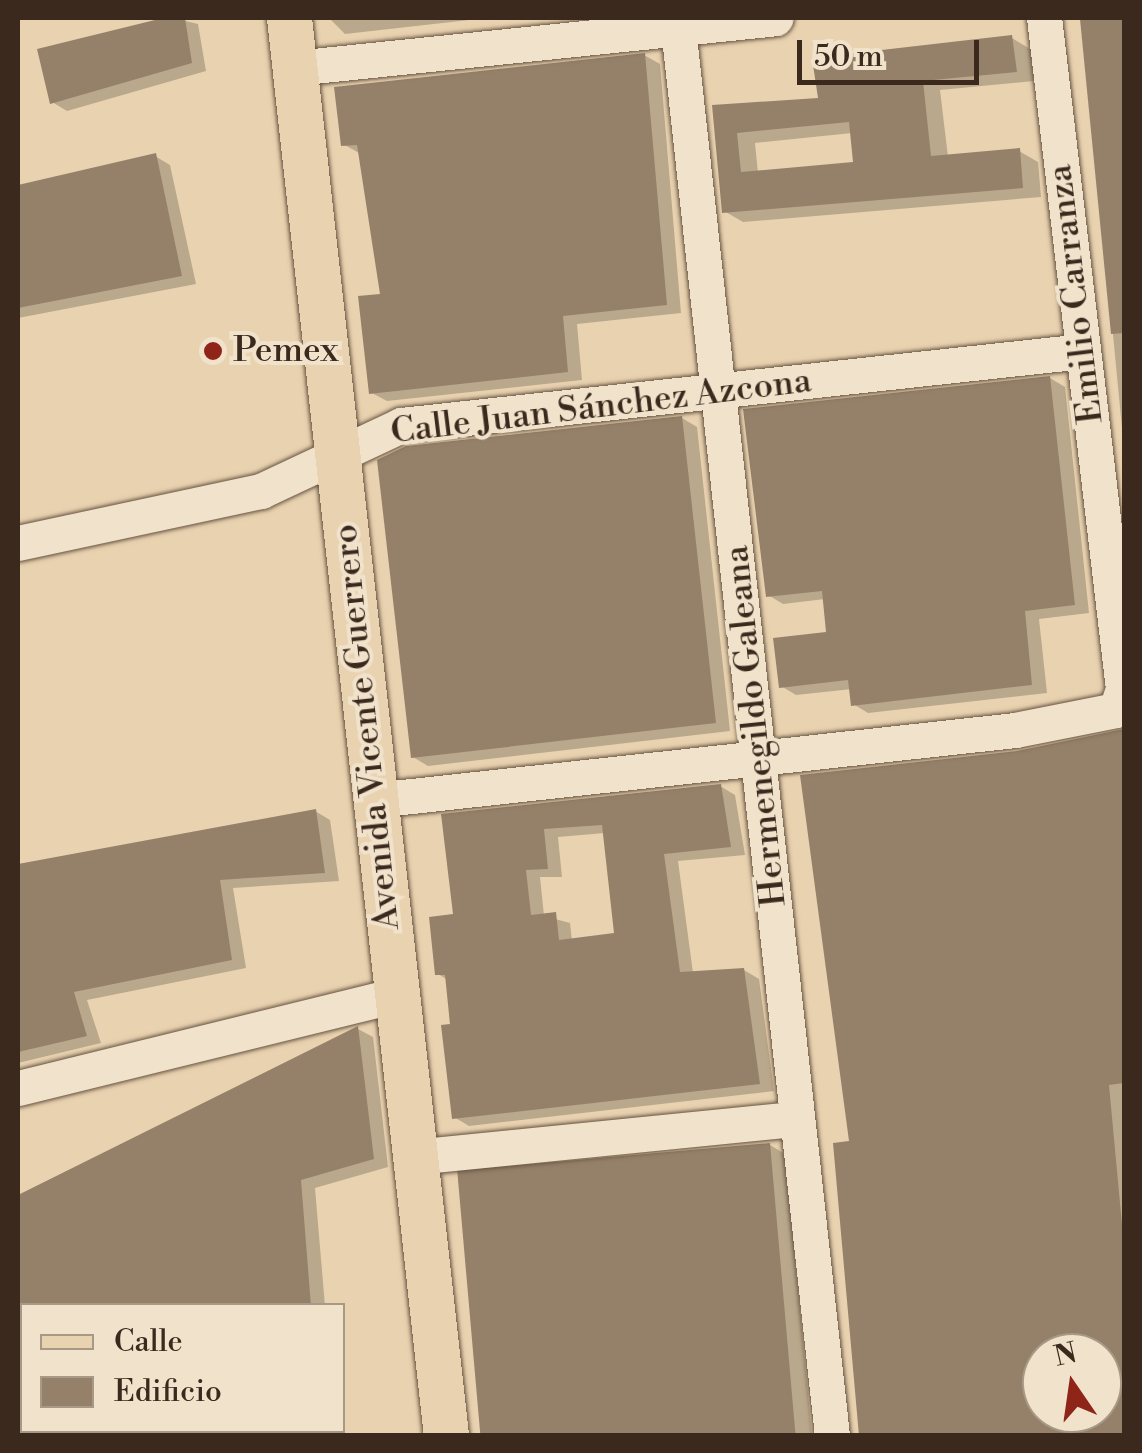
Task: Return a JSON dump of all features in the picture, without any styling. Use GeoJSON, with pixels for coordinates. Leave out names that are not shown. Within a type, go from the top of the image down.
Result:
{"type":"FeatureCollection","features":[{"type":"Feature","properties":{"kind":"main road","name":"Avenida Vicente Guerrero"},"geometry":{"type":"LineString","coordinates":[[289,18],[446,1436]]}},
{"type":"Feature","properties":{"kind":"street"},"geometry":{"type":"LineString","coordinates":[[294,68],[678,23],[775,18]]}},
{"type":"Feature","properties":{"kind":"street","name":"Emilio Carranza"},"geometry":{"type":"LineString","coordinates":[[1044,18],[1123,689]]}},
{"type":"Feature","properties":{"kind":"street","name":"Hermenegildo Galeana"},"geometry":{"type":"LineString","coordinates":[[678,23],[832,1436]]}},
{"type":"Feature","properties":{"kind":"street","name":"Calle Juan Sánchez Azcona"},"geometry":{"type":"LineString","coordinates":[[18,542],[261,491],[400,425],[1083,351]]}},
{"type":"Feature","properties":{"kind":"street"},"geometry":{"type":"LineString","coordinates":[[375,800],[760,759],[1106,716],[1122,702],[1123,689]]}},
{"type":"Feature","properties":{"kind":"street"},"geometry":{"type":"LineString","coordinates":[[18,1088],[396,995]]}},
{"type":"Feature","properties":{"kind":"street"},"geometry":{"type":"LineString","coordinates":[[413,1157],[796,1119]]}},
{"type":"Feature","properties":{"kind":"building"},"geometry":{"type":"Polygon","coordinates":[[[163,18],[185,18],[192,63],[50,104],[37,49],[163,18]]]}},
{"type":"Feature","properties":{"kind":"building"},"geometry":{"type":"Polygon","coordinates":[[[1124,18],[1124,333],[1111,334],[1080,19],[1124,18]]]}},
{"type":"Feature","properties":{"kind":"building"},"geometry":{"type":"Polygon","coordinates":[[[1012,35],[1017,72],[923,81],[931,156],[1020,148],[1023,188],[722,213],[712,105],[818,98],[812,58],[1012,35]],[[849,122],[737,133],[741,172],[853,162],[849,122]]]}},
{"type":"Feature","properties":{"kind":"building"},"geometry":{"type":"Polygon","coordinates":[[[645,53],[667,305],[563,316],[568,372],[369,394],[358,296],[380,294],[357,145],[341,146],[334,87],[645,53]]]}},
{"type":"Feature","properties":{"kind":"building"},"geometry":{"type":"Polygon","coordinates":[[[156,153],[182,276],[18,308],[18,185],[156,153]]]}},
{"type":"Feature","properties":{"kind":"building"},"geometry":{"type":"Polygon","coordinates":[[[1050,376],[1075,605],[1025,611],[1032,685],[851,706],[848,680],[779,688],[773,638],[826,632],[822,591],[766,597],[743,409],[1050,376]]]}},
{"type":"Feature","properties":{"kind":"building"},"geometry":{"type":"Polygon","coordinates":[[[682,416],[716,723],[411,758],[377,460],[406,446],[682,416]]]}},
{"type":"Feature","properties":{"kind":"building"},"geometry":{"type":"Polygon","coordinates":[[[1124,729],[1124,1083],[1109,1085],[1124,1246],[1124,1436],[859,1436],[833,1143],[849,1141],[800,775],[1017,751],[1124,729]]]}},
{"type":"Feature","properties":{"kind":"building"},"geometry":{"type":"Polygon","coordinates":[[[721,784],[731,847],[664,854],[680,972],[744,968],[760,1084],[452,1119],[441,1025],[450,1024],[445,975],[435,975],[429,917],[453,914],[441,814],[721,784]],[[602,825],[544,829],[548,869],[526,870],[531,915],[556,912],[559,940],[614,933],[602,825]]]}},
{"type":"Feature","properties":{"kind":"building"},"geometry":{"type":"Polygon","coordinates":[[[316,809],[325,873],[220,880],[232,960],[74,992],[87,1036],[18,1052],[18,864],[316,809]]]}},
{"type":"Feature","properties":{"kind":"building"},"geometry":{"type":"Polygon","coordinates":[[[358,1026],[374,1159],[301,1180],[311,1303],[18,1306],[18,1195],[358,1026]]]}},
{"type":"Feature","properties":{"kind":"building"},"geometry":{"type":"Polygon","coordinates":[[[770,1143],[796,1436],[480,1436],[457,1170],[770,1143]]]}},
{"type":"Feature","properties":{"kind":"place","name":"Pemex"},"geometry":{"type":"Point","coordinates":[213,351]}}]}
